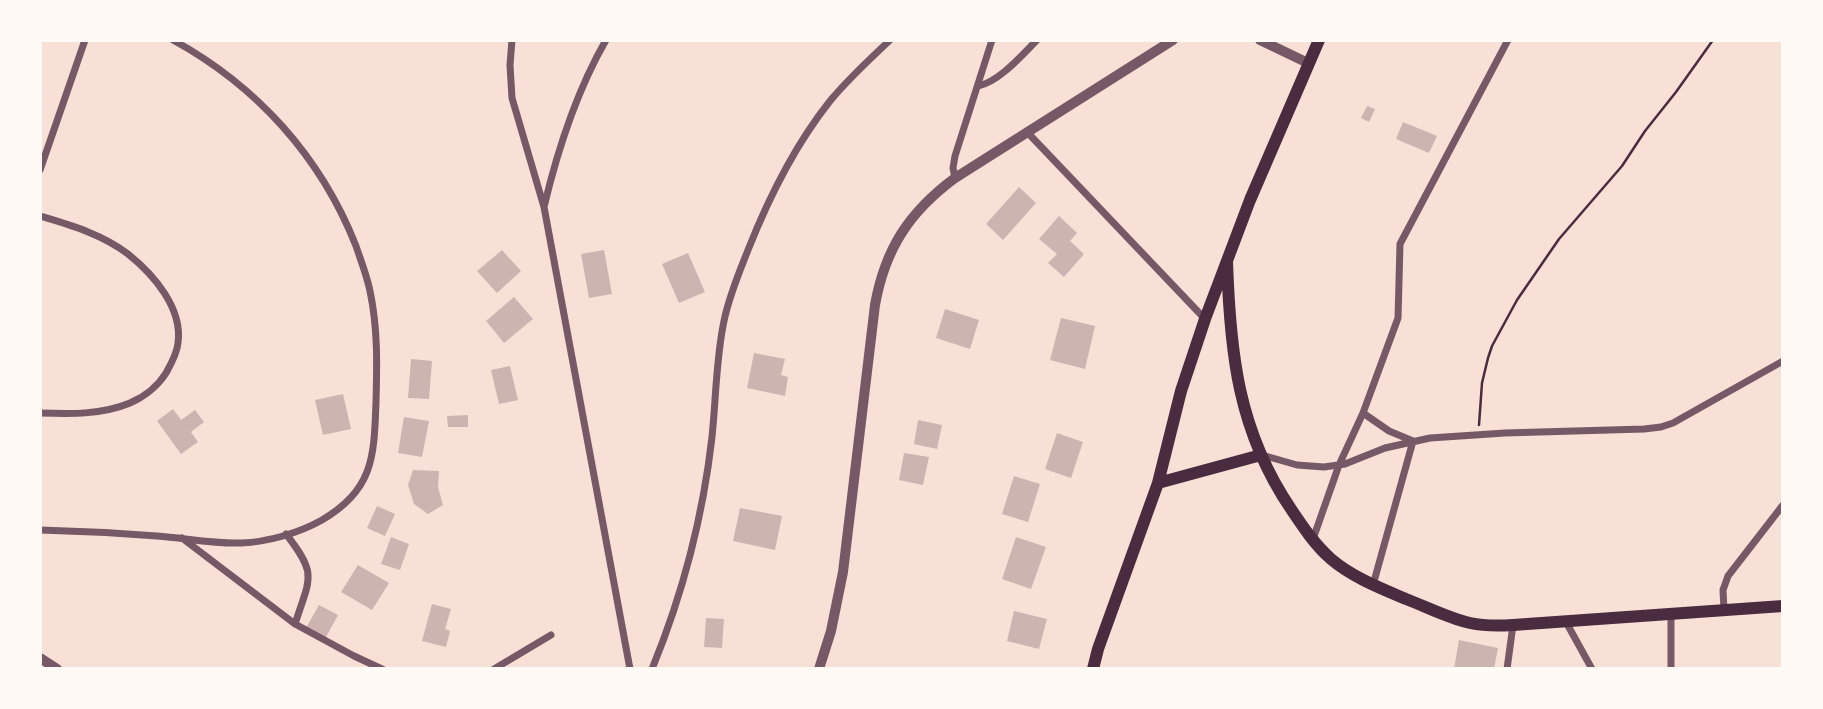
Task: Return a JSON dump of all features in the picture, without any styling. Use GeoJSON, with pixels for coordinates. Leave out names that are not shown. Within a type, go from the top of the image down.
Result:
{"type":"FeatureCollection","features":[{"type":"Feature","properties":{"kind":"main road"},"geometry":{"type":"LineString","coordinates":[[1093,669],[1158,483],[1181,391],[1205,319],[1250,200],[1319,40]]}},
{"type":"Feature","properties":{"kind":"main road"},"geometry":{"type":"LineString","coordinates":[[1227,261],[1230,335],[1238,383],[1251,431],[1286,501],[1313,539],[1344,569],[1373,585],[1457,620],[1482,625],[1566,622],[1783,606]]}},
{"type":"Feature","properties":{"kind":"main road"},"geometry":{"type":"LineString","coordinates":[[1158,483],[1261,455]]}},
{"type":"Feature","properties":{"kind":"street"},"geometry":{"type":"LineString","coordinates":[[40,170],[85,40]]}},
{"type":"Feature","properties":{"kind":"street"},"geometry":{"type":"LineString","coordinates":[[40,530],[181,537],[221,543],[243,543],[286,534],[312,525],[345,504],[359,487],[373,458],[376,332],[370,290],[347,224],[327,186],[286,129],[253,96],[213,65],[173,40]]}},
{"type":"Feature","properties":{"kind":"street"},"geometry":{"type":"LineString","coordinates":[[512,40],[512,98],[544,207],[630,669]]}},
{"type":"Feature","properties":{"kind":"street"},"geometry":{"type":"LineString","coordinates":[[544,207],[562,136],[606,40]]}},
{"type":"Feature","properties":{"kind":"street"},"geometry":{"type":"LineString","coordinates":[[652,669],[668,626],[696,527],[708,466],[722,329],[737,279],[760,221],[787,165],[802,141],[842,87],[890,40]]}},
{"type":"Feature","properties":{"kind":"street"},"geometry":{"type":"LineString","coordinates":[[955,178],[955,156],[992,40]]}},
{"type":"Feature","properties":{"kind":"street"},"geometry":{"type":"LineString","coordinates":[[978,86],[993,79],[1037,40]]}},
{"type":"Feature","properties":{"kind":"street"},"geometry":{"type":"LineString","coordinates":[[819,669],[831,631],[843,572],[875,305],[880,281],[894,244],[930,199],[955,178],[1173,40]]}},
{"type":"Feature","properties":{"kind":"street"},"geometry":{"type":"LineString","coordinates":[[1260,40],[1308,64]]}},
{"type":"Feature","properties":{"kind":"street"},"geometry":{"type":"LineString","coordinates":[[1313,539],[1339,465],[1363,413],[1398,318],[1401,244],[1508,40]]}},
{"type":"Feature","properties":{"kind":"street"},"geometry":{"type":"LineString","coordinates":[[1028,133],[1205,319]]}},
{"type":"Feature","properties":{"kind":"street"},"geometry":{"type":"LineString","coordinates":[[40,216],[102,237],[130,255],[161,288],[173,311],[178,334],[178,344],[168,369],[161,380],[140,398],[96,412],[40,413]]}},
{"type":"Feature","properties":{"kind":"street"},"geometry":{"type":"LineString","coordinates":[[1261,455],[1307,467],[1324,467],[1339,465],[1385,448],[1441,437],[1661,427],[1674,423],[1783,361]]}},
{"type":"Feature","properties":{"kind":"street"},"geometry":{"type":"LineString","coordinates":[[1363,413],[1389,431],[1413,441]]}},
{"type":"Feature","properties":{"kind":"street"},"geometry":{"type":"LineString","coordinates":[[1373,585],[1413,441]]}},
{"type":"Feature","properties":{"kind":"street"},"geometry":{"type":"LineString","coordinates":[[1724,610],[1723,590],[1728,576],[1783,505]]}},
{"type":"Feature","properties":{"kind":"street"},"geometry":{"type":"LineString","coordinates":[[286,534],[301,554],[307,566],[309,580],[295,624]]}},
{"type":"Feature","properties":{"kind":"street"},"geometry":{"type":"LineString","coordinates":[[181,537],[295,624],[382,669]]}},
{"type":"Feature","properties":{"kind":"street"},"geometry":{"type":"LineString","coordinates":[[1671,614],[1671,669]]}},
{"type":"Feature","properties":{"kind":"street"},"geometry":{"type":"LineString","coordinates":[[1566,622],[1592,669]]}},
{"type":"Feature","properties":{"kind":"street"},"geometry":{"type":"LineString","coordinates":[[1507,669],[1513,625]]}},
{"type":"Feature","properties":{"kind":"street"},"geometry":{"type":"LineString","coordinates":[[494,669],[551,635]]}},
{"type":"Feature","properties":{"kind":"street"},"geometry":{"type":"LineString","coordinates":[[40,658],[57,669]]}},
{"type":"Feature","properties":{"kind":"path"},"geometry":{"type":"LineString","coordinates":[[1478,434],[1482,383],[1488,358],[1517,300],[1559,239],[1622,166],[1713,40]]}},
{"type":"Feature","properties":{"kind":"building"},"geometry":{"type":"Polygon","coordinates":[[[1367,106],[1375,109],[1369,122],[1361,118],[1367,106]]]}},
{"type":"Feature","properties":{"kind":"building"},"geometry":{"type":"Polygon","coordinates":[[[1403,122],[1437,136],[1429,153],[1396,139],[1403,122]]]}},
{"type":"Feature","properties":{"kind":"building"},"geometry":{"type":"Polygon","coordinates":[[[1019,187],[1036,203],[1003,240],[986,224],[1019,187]]]}},
{"type":"Feature","properties":{"kind":"building"},"geometry":{"type":"Polygon","coordinates":[[[1059,216],[1077,233],[1070,241],[1084,254],[1064,277],[1048,263],[1057,254],[1039,239],[1059,216]]]}},
{"type":"Feature","properties":{"kind":"building"},"geometry":{"type":"Polygon","coordinates":[[[502,250],[521,271],[497,293],[477,271],[502,250]]]}},
{"type":"Feature","properties":{"kind":"building"},"geometry":{"type":"Polygon","coordinates":[[[604,250],[612,294],[589,298],[581,254],[604,250]]]}},
{"type":"Feature","properties":{"kind":"building"},"geometry":{"type":"Polygon","coordinates":[[[688,253],[705,292],[679,303],[662,264],[688,253]]]}},
{"type":"Feature","properties":{"kind":"building"},"geometry":{"type":"Polygon","coordinates":[[[514,297],[533,319],[504,343],[486,321],[514,297]]]}},
{"type":"Feature","properties":{"kind":"building"},"geometry":{"type":"Polygon","coordinates":[[[945,309],[979,320],[970,349],[936,338],[945,309]]]}},
{"type":"Feature","properties":{"kind":"building"},"geometry":{"type":"Polygon","coordinates":[[[1061,318],[1095,326],[1085,369],[1050,360],[1061,318]]]}},
{"type":"Feature","properties":{"kind":"building"},"geometry":{"type":"Polygon","coordinates":[[[754,353],[785,359],[781,375],[788,377],[785,396],[747,388],[754,353]]]}},
{"type":"Feature","properties":{"kind":"building"},"geometry":{"type":"Polygon","coordinates":[[[411,359],[432,361],[429,399],[408,398],[411,359]]]}},
{"type":"Feature","properties":{"kind":"building"},"geometry":{"type":"Polygon","coordinates":[[[510,366],[518,400],[499,404],[491,370],[510,366]]]}},
{"type":"Feature","properties":{"kind":"building"},"geometry":{"type":"Polygon","coordinates":[[[343,394],[351,429],[323,435],[315,400],[343,394]]]}},
{"type":"Feature","properties":{"kind":"building"},"geometry":{"type":"Polygon","coordinates":[[[173,409],[181,420],[195,410],[204,422],[191,432],[198,442],[181,454],[157,421],[173,409]]]}},
{"type":"Feature","properties":{"kind":"building"},"geometry":{"type":"Polygon","coordinates":[[[468,415],[468,427],[448,427],[447,416],[468,415]]]}},
{"type":"Feature","properties":{"kind":"building"},"geometry":{"type":"Polygon","coordinates":[[[404,417],[429,421],[422,457],[398,453],[404,417]]]}},
{"type":"Feature","properties":{"kind":"building"},"geometry":{"type":"Polygon","coordinates":[[[918,420],[942,425],[937,449],[914,444],[918,420]]]}},
{"type":"Feature","properties":{"kind":"building"},"geometry":{"type":"Polygon","coordinates":[[[1057,433],[1083,442],[1071,478],[1045,469],[1057,433]]]}},
{"type":"Feature","properties":{"kind":"building"},"geometry":{"type":"Polygon","coordinates":[[[904,453],[929,457],[923,485],[899,480],[904,453]]]}},
{"type":"Feature","properties":{"kind":"building"},"geometry":{"type":"Polygon","coordinates":[[[413,470],[439,471],[438,487],[443,505],[428,514],[414,504],[408,485],[413,470]]]}},
{"type":"Feature","properties":{"kind":"building"},"geometry":{"type":"Polygon","coordinates":[[[1014,476],[1040,484],[1028,522],[1002,514],[1014,476]]]}},
{"type":"Feature","properties":{"kind":"building"},"geometry":{"type":"Polygon","coordinates":[[[377,506],[395,514],[385,536],[367,528],[377,506]]]}},
{"type":"Feature","properties":{"kind":"building"},"geometry":{"type":"Polygon","coordinates":[[[740,508],[782,516],[775,550],[733,541],[740,508]]]}},
{"type":"Feature","properties":{"kind":"building"},"geometry":{"type":"Polygon","coordinates":[[[391,537],[409,544],[400,570],[381,564],[391,537]]]}},
{"type":"Feature","properties":{"kind":"building"},"geometry":{"type":"Polygon","coordinates":[[[1016,537],[1046,547],[1031,589],[1002,579],[1016,537]]]}},
{"type":"Feature","properties":{"kind":"building"},"geometry":{"type":"Polygon","coordinates":[[[358,565],[389,583],[372,610],[341,592],[358,565]]]}},
{"type":"Feature","properties":{"kind":"building"},"geometry":{"type":"Polygon","coordinates":[[[432,604],[451,609],[445,629],[450,631],[446,647],[422,641],[432,604]]]}},
{"type":"Feature","properties":{"kind":"building"},"geometry":{"type":"Polygon","coordinates":[[[319,605],[338,615],[325,639],[306,628],[319,605]]]}},
{"type":"Feature","properties":{"kind":"building"},"geometry":{"type":"Polygon","coordinates":[[[1014,611],[1047,619],[1039,649],[1007,641],[1014,611]]]}},
{"type":"Feature","properties":{"kind":"building"},"geometry":{"type":"Polygon","coordinates":[[[706,618],[724,619],[722,648],[704,647],[706,618]]]}},
{"type":"Feature","properties":{"kind":"building"},"geometry":{"type":"Polygon","coordinates":[[[1459,640],[1498,648],[1494,669],[1454,669],[1459,640]]]}}]}
